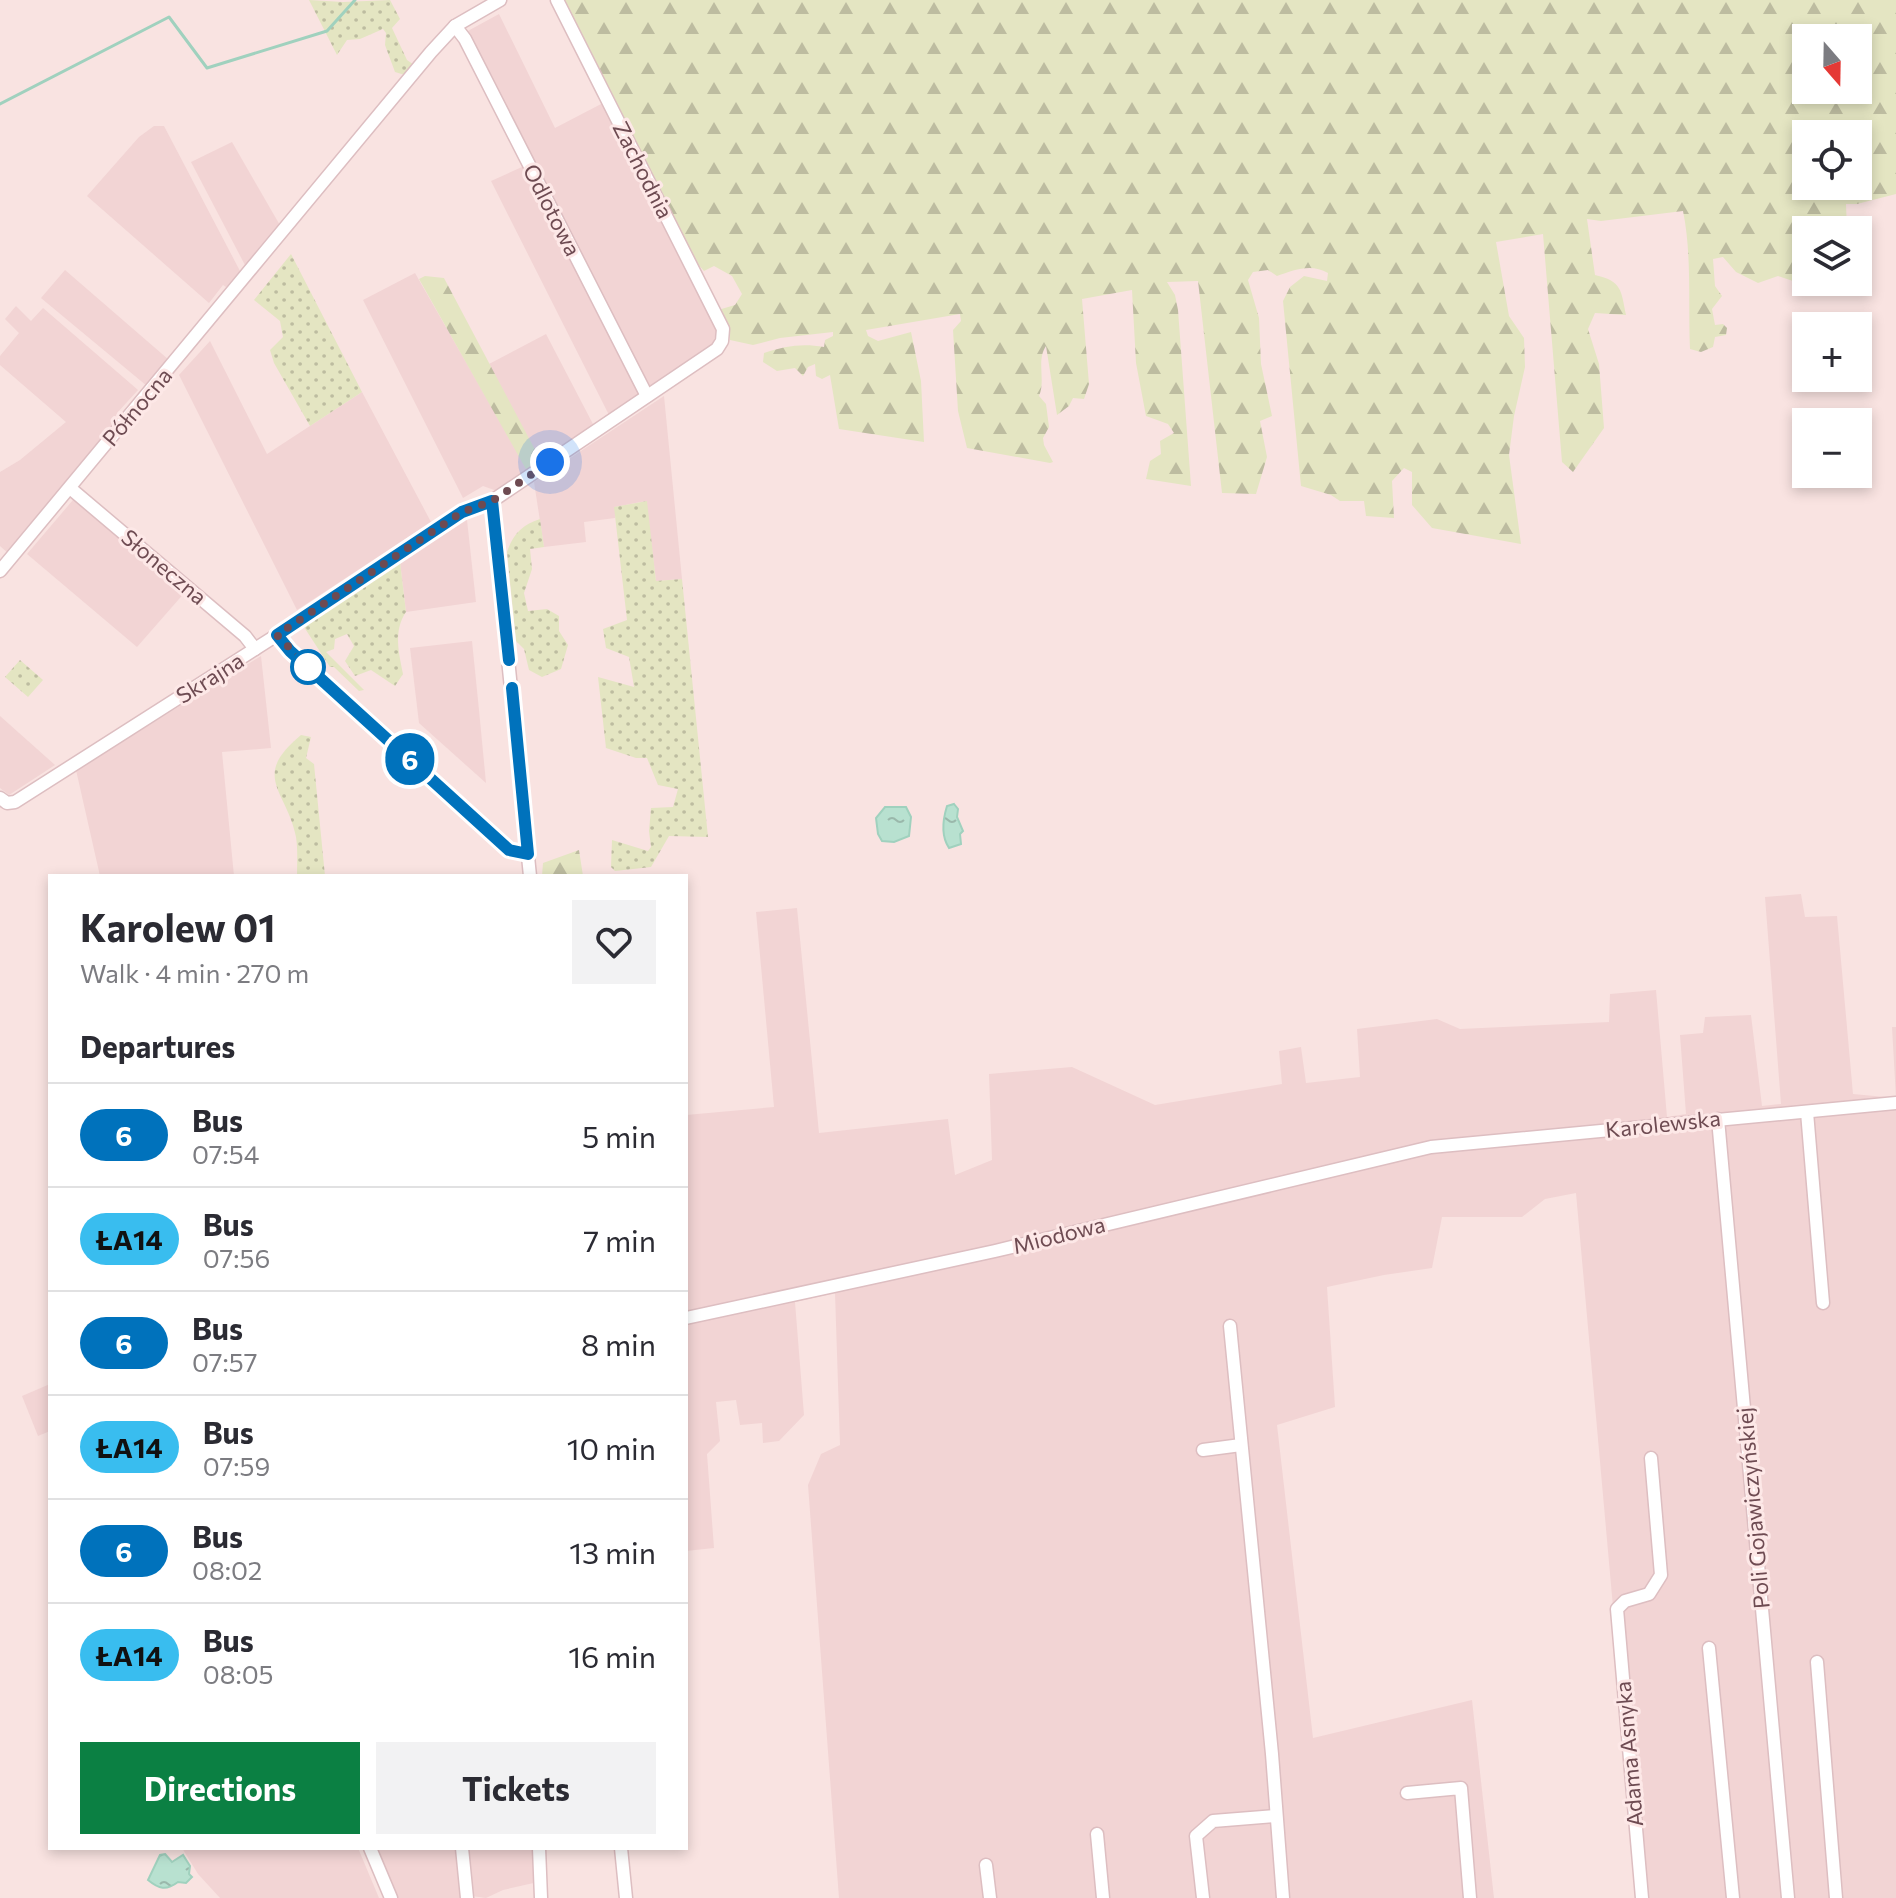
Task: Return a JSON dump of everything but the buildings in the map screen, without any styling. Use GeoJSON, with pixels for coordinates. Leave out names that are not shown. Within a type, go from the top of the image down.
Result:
{"type":"FeatureCollection","features":[{"type":"Feature","properties":{"kind":"street"},"geometry":{"type":"LineString","coordinates":[[455,26],[500,0]]}},
{"type":"Feature","properties":{"kind":"street","name":"Zachodnia"},"geometry":{"type":"LineString","coordinates":[[557,0],[713,308],[723,329],[722,341]]}},
{"type":"Feature","properties":{"kind":"street","name":"Północna"},"geometry":{"type":"LineString","coordinates":[[0,571],[455,26]]}},
{"type":"Feature","properties":{"kind":"street","name":"Odlotowa"},"geometry":{"type":"LineString","coordinates":[[455,26],[465,39],[647,396]]}},
{"type":"Feature","properties":{"kind":"street","name":"Skrajna"},"geometry":{"type":"LineString","coordinates":[[0,798],[7,803],[15,802],[277,635],[462,512],[492,501],[707,356],[722,341]]}},
{"type":"Feature","properties":{"kind":"street","name":"Słoneczna"},"geometry":{"type":"LineString","coordinates":[[70,488],[245,636],[255,649]]}},
{"type":"Feature","properties":{"kind":"street"},"geometry":{"type":"LineString","coordinates":[[492,501],[530,874]]}},
{"type":"Feature","properties":{"kind":"street"},"geometry":{"type":"LineString","coordinates":[[277,635],[290,651],[509,850],[528,854]]}},
{"type":"Feature","properties":{"kind":"street","name":"Karolewska"},"geometry":{"type":"LineString","coordinates":[[1431,1147],[1896,1103]]}},
{"type":"Feature","properties":{"kind":"street"},"geometry":{"type":"LineString","coordinates":[[1807,1112],[1823,1303]]}},
{"type":"Feature","properties":{"kind":"street","name":"Poli Gojawiczyńskiej"},"geometry":{"type":"LineString","coordinates":[[1718,1119],[1788,1898]]}},
{"type":"Feature","properties":{"kind":"street","name":"Miodowa"},"geometry":{"type":"LineString","coordinates":[[688,1318],[995,1251],[1431,1147]]}},
{"type":"Feature","properties":{"kind":"street"},"geometry":{"type":"LineString","coordinates":[[1230,1326],[1283,1898]]}},
{"type":"Feature","properties":{"kind":"street"},"geometry":{"type":"LineString","coordinates":[[1203,1450],[1241,1445]]}},
{"type":"Feature","properties":{"kind":"street","name":"Adama Asnyka"},"geometry":{"type":"LineString","coordinates":[[1642,1898],[1617,1609],[1625,1601],[1649,1594],[1661,1575],[1651,1458]]}},
{"type":"Feature","properties":{"kind":"street"},"geometry":{"type":"LineString","coordinates":[[1709,1648],[1733,1898]]}},
{"type":"Feature","properties":{"kind":"street"},"geometry":{"type":"LineString","coordinates":[[1817,1662],[1836,1898]]}},
{"type":"Feature","properties":{"kind":"street"},"geometry":{"type":"LineString","coordinates":[[1407,1793],[1461,1788],[1470,1898]]}},
{"type":"Feature","properties":{"kind":"street"},"geometry":{"type":"LineString","coordinates":[[1203,1898],[1196,1836],[1213,1821],[1276,1816]]}},
{"type":"Feature","properties":{"kind":"street"},"geometry":{"type":"LineString","coordinates":[[1097,1834],[1103,1898]]}},
{"type":"Feature","properties":{"kind":"street"},"geometry":{"type":"LineString","coordinates":[[371,1850],[391,1898]]}},
{"type":"Feature","properties":{"kind":"street"},"geometry":{"type":"LineString","coordinates":[[462,1850],[467,1898]]}},
{"type":"Feature","properties":{"kind":"street"},"geometry":{"type":"LineString","coordinates":[[539,1850],[541,1898]]}},
{"type":"Feature","properties":{"kind":"street"},"geometry":{"type":"LineString","coordinates":[[621,1850],[626,1898]]}},
{"type":"Feature","properties":{"kind":"street"},"geometry":{"type":"LineString","coordinates":[[986,1865],[990,1898]]}},
{"type":"Feature","properties":{"kind":"shaded area"},"geometry":{"type":"Polygon","coordinates":[[[499,14],[555,128],[603,103],[717,329],[713,345],[609,415],[491,181],[533,162],[466,32],[499,14]]]}},
{"type":"Feature","properties":{"kind":"shaded area"},"geometry":{"type":"Polygon","coordinates":[[[154,126],[164,126],[240,271],[226,287],[223,285],[209,303],[87,196],[139,137],[154,126]]]}},
{"type":"Feature","properties":{"kind":"shaded area"},"geometry":{"type":"Polygon","coordinates":[[[232,142],[281,227],[246,267],[191,162],[232,142]]]}},
{"type":"Feature","properties":{"kind":"shaded area"},"geometry":{"type":"Polygon","coordinates":[[[65,270],[169,360],[147,386],[41,298],[65,270]]]}},
{"type":"Feature","properties":{"kind":"shaded area"},"geometry":{"type":"Polygon","coordinates":[[[415,273],[502,425],[516,417],[489,364],[546,334],[594,426],[497,491],[483,486],[463,498],[363,300],[415,273]]]}},
{"type":"Feature","properties":{"kind":"shaded area"},"geometry":{"type":"Polygon","coordinates":[[[16,306],[31,321],[43,308],[138,390],[117,413],[121,417],[8,553],[0,546],[0,472],[20,460],[66,422],[0,365],[0,356],[19,333],[5,319],[16,306]]]}},
{"type":"Feature","properties":{"kind":"shaded area"},"geometry":{"type":"Polygon","coordinates":[[[210,341],[267,454],[362,392],[431,522],[297,610],[179,375],[210,341]]]}},
{"type":"Feature","properties":{"kind":"shaded area"},"geometry":{"type":"Polygon","coordinates":[[[664,396],[682,579],[656,581],[646,501],[615,507],[615,518],[584,522],[586,542],[544,547],[534,482],[664,396]]]}},
{"type":"Feature","properties":{"kind":"shaded area"},"geometry":{"type":"Polygon","coordinates":[[[73,500],[186,591],[137,647],[27,554],[73,500]]]}},
{"type":"Feature","properties":{"kind":"shaded area"},"geometry":{"type":"Polygon","coordinates":[[[467,520],[476,602],[406,612],[400,562],[467,520]]]}},
{"type":"Feature","properties":{"kind":"shaded area"},"geometry":{"type":"Polygon","coordinates":[[[472,641],[486,783],[419,723],[410,648],[472,641]]]}},
{"type":"Feature","properties":{"kind":"shaded area"},"geometry":{"type":"Polygon","coordinates":[[[261,656],[271,748],[222,752],[234,874],[100,874],[76,770],[261,656]]]}},
{"type":"Feature","properties":{"kind":"shaded area"},"geometry":{"type":"Polygon","coordinates":[[[0,716],[55,765],[9,795],[0,788],[0,716]]]}},
{"type":"Feature","properties":{"kind":"shaded area"},"geometry":{"type":"Polygon","coordinates":[[[1801,894],[1805,917],[1837,916],[1853,1094],[1896,1098],[1896,1898],[1639,1898],[1576,1193],[1545,1199],[1522,1217],[1442,1217],[1432,1268],[1327,1287],[1335,1407],[1277,1425],[1313,1738],[1472,1700],[1494,1898],[839,1898],[808,1485],[821,1454],[840,1445],[835,1293],[795,1302],[804,1415],[779,1441],[763,1443],[762,1423],[740,1425],[736,1400],[716,1402],[720,1441],[707,1454],[714,1548],[688,1551],[688,1115],[774,1107],[756,912],[797,908],[819,1133],[948,1119],[955,1175],[992,1160],[989,1074],[1072,1067],[1155,1105],[1282,1084],[1279,1051],[1301,1047],[1306,1083],[1360,1077],[1357,1029],[1437,1019],[1460,1029],[1609,1022],[1610,994],[1656,990],[1667,1117],[1686,1114],[1680,1035],[1703,1033],[1705,1017],[1751,1015],[1762,1106],[1781,1104],[1765,897],[1801,894]]]}},
{"type":"Feature","properties":{"kind":"shaded area"},"geometry":{"type":"Polygon","coordinates":[[[1892,1027],[1896,1027],[1896,1098],[1892,1027]]]}},
{"type":"Feature","properties":{"kind":"shaded area"},"geometry":{"type":"Polygon","coordinates":[[[48,1385],[48,1432],[38,1436],[22,1396],[48,1385]]]}},
{"type":"Feature","properties":{"kind":"shaded area"},"geometry":{"type":"Polygon","coordinates":[[[183,1850],[359,1850],[379,1898],[220,1898],[198,1874],[183,1850]]]}},
{"type":"Feature","properties":{"kind":"shaded area"},"geometry":{"type":"Polygon","coordinates":[[[378,1850],[533,1850],[538,1882],[503,1890],[486,1898],[398,1898],[378,1850]]]}},
{"type":"Feature","properties":{"kind":"green space"},"geometry":{"type":"Polygon","coordinates":[[[309,0],[390,0],[400,19],[392,28],[407,60],[417,67],[408,76],[395,72],[383,29],[360,39],[347,40],[337,55],[309,0]]]}},
{"type":"Feature","properties":{"kind":"green space"},"geometry":{"type":"Polygon","coordinates":[[[562,0],[1896,0],[1896,194],[1857,204],[1846,204],[1846,216],[1792,216],[1792,281],[1778,276],[1758,283],[1736,272],[1723,257],[1713,259],[1715,286],[1722,296],[1712,309],[1715,325],[1723,324],[1727,328],[1726,335],[1715,337],[1713,347],[1701,352],[1690,349],[1689,262],[1683,211],[1601,221],[1587,219],[1595,275],[1611,280],[1619,288],[1626,315],[1595,313],[1588,329],[1599,364],[1604,428],[1573,472],[1562,462],[1543,234],[1496,242],[1509,316],[1524,338],[1525,367],[1509,455],[1521,544],[1432,528],[1412,505],[1412,472],[1404,468],[1392,481],[1394,518],[1366,516],[1364,501],[1340,501],[1301,486],[1283,301],[1290,287],[1304,276],[1327,281],[1328,273],[1322,270],[1302,268],[1277,276],[1268,270],[1253,272],[1248,280],[1259,318],[1261,364],[1272,416],[1260,421],[1267,457],[1256,494],[1222,493],[1198,281],[1167,282],[1175,295],[1178,310],[1191,486],[1146,479],[1150,461],[1161,454],[1160,441],[1174,433],[1168,424],[1146,416],[1136,363],[1132,290],[1082,299],[1089,384],[1084,399],[1073,398],[1069,406],[1057,415],[1046,346],[1043,352],[1039,396],[1046,404],[1049,427],[1043,438],[1053,462],[1050,463],[967,448],[958,411],[953,330],[961,321],[960,314],[866,330],[868,336],[878,341],[911,332],[921,381],[924,442],[839,429],[830,375],[822,379],[816,376],[815,364],[808,367],[803,376],[795,368],[777,371],[763,362],[764,353],[779,349],[801,345],[824,347],[825,340],[833,336],[833,332],[780,338],[753,345],[730,340],[730,330],[718,310],[735,305],[742,294],[732,276],[714,266],[704,271],[695,261],[562,0]]]}},
{"type":"Feature","properties":{"kind":"green space"},"geometry":{"type":"Polygon","coordinates":[[[291,254],[362,392],[310,426],[274,363],[270,350],[283,337],[280,321],[254,300],[291,254]]]}},
{"type":"Feature","properties":{"kind":"green space"},"geometry":{"type":"Polygon","coordinates":[[[425,276],[444,278],[541,461],[527,471],[419,279],[425,276]]]}},
{"type":"Feature","properties":{"kind":"green space"},"geometry":{"type":"Polygon","coordinates":[[[647,501],[656,581],[682,579],[708,837],[669,836],[651,867],[615,871],[611,867],[612,840],[648,851],[651,847],[651,808],[673,807],[678,789],[658,785],[647,758],[636,758],[606,748],[598,677],[634,687],[629,657],[606,648],[603,629],[627,620],[614,507],[647,501]]]}},
{"type":"Feature","properties":{"kind":"green space"},"geometry":{"type":"Polygon","coordinates":[[[540,519],[544,547],[530,549],[532,569],[524,593],[528,611],[547,609],[559,616],[559,631],[568,645],[561,669],[542,677],[529,670],[524,649],[516,641],[507,552],[519,531],[540,519]]]}},
{"type":"Feature","properties":{"kind":"green space"},"geometry":{"type":"Polygon","coordinates":[[[400,562],[406,612],[398,634],[403,674],[395,686],[371,670],[355,676],[345,661],[354,646],[347,634],[335,639],[334,649],[326,652],[364,690],[359,691],[334,667],[330,667],[304,627],[400,562]]]}},
{"type":"Feature","properties":{"kind":"green space"},"geometry":{"type":"Polygon","coordinates":[[[20,660],[43,680],[28,697],[5,677],[20,660]]]}},
{"type":"Feature","properties":{"kind":"green space"},"geometry":{"type":"Polygon","coordinates":[[[301,735],[311,737],[306,758],[314,764],[325,874],[297,874],[296,837],[276,784],[275,773],[277,762],[301,735]]]}},
{"type":"Feature","properties":{"kind":"green space"},"geometry":{"type":"Polygon","coordinates":[[[579,850],[583,874],[542,874],[543,863],[579,850]]]}},
{"type":"Feature","properties":{"kind":"water"},"geometry":{"type":"Polygon","coordinates":[[[954,804],[963,831],[960,834],[961,844],[949,848],[944,822],[947,806],[954,804]]]}},
{"type":"Feature","properties":{"kind":"water"},"geometry":{"type":"Polygon","coordinates":[[[885,807],[906,807],[911,817],[909,836],[894,842],[882,841],[876,818],[885,807]]]}},
{"type":"Feature","properties":{"kind":"water"},"geometry":{"type":"Polygon","coordinates":[[[165,1854],[172,1862],[183,1855],[192,1877],[186,1883],[178,1882],[163,1888],[148,1880],[160,1855],[165,1854]]]}},
{"type":"Feature","properties":{"kind":"waterway"},"geometry":{"type":"LineString","coordinates":[[0,104],[169,17],[207,68],[327,31],[355,0]]}},
{"type":"Feature","properties":{"kind":"bus line","name":"6"},"geometry":{"type":"LineString","coordinates":[[509,660],[492,501],[462,512],[277,635],[290,651],[509,850],[528,854],[512,688]]}},
{"type":"Feature","properties":{"kind":"route"},"geometry":{"type":"LineString","coordinates":[[308,667],[277,635],[462,512],[492,501],[550,462]]}}]}
